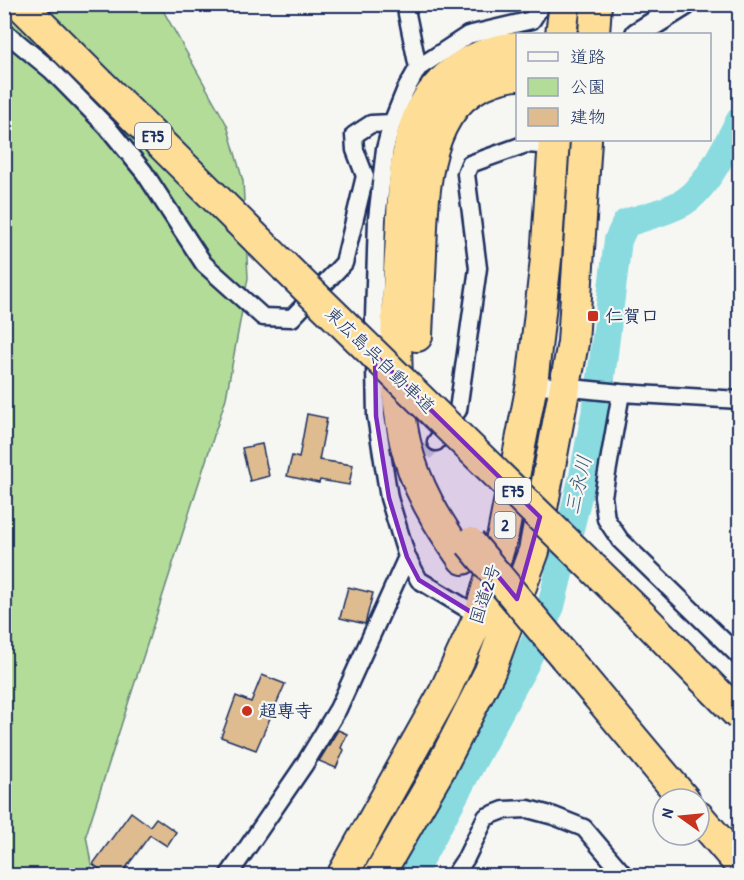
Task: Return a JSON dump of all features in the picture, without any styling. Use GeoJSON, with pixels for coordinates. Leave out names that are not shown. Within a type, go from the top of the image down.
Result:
{"type":"FeatureCollection","features":[{"type":"Feature","properties":{"kind":"highway","name":"東広島呉自動車道"},"geometry":{"type":"LineString","coordinates":[[20,4],[640,614],[740,716]]}},
{"type":"Feature","properties":{"kind":"highway"},"geometry":{"type":"LineString","coordinates":[[561,33],[565,4]]}},
{"type":"Feature","properties":{"kind":"highway"},"geometry":{"type":"LineString","coordinates":[[594,33],[596,4]]}},
{"type":"Feature","properties":{"kind":"highway"},"geometry":{"type":"LineString","coordinates":[[516,48],[501,48],[456,69],[437,87],[420,112],[411,140],[404,178],[398,288],[398,400],[406,444],[419,488],[439,524],[466,551],[561,665],[673,787]]}},
{"type":"Feature","properties":{"kind":"highway"},"geometry":{"type":"LineString","coordinates":[[466,551],[436,483],[422,443],[416,371],[425,183],[432,151],[442,123],[459,99],[482,84],[516,75]]}},
{"type":"Feature","properties":{"kind":"highway","name":"国道2号"},"geometry":{"type":"LineString","coordinates":[[378,876],[441,767],[490,671],[534,551],[573,344],[586,141]]}},
{"type":"Feature","properties":{"kind":"highway","name":"国道2号"},"geometry":{"type":"LineString","coordinates":[[342,876],[439,702],[478,617],[503,534],[532,384],[546,259],[554,143]]}},
{"type":"Feature","properties":{"kind":"highway"},"geometry":{"type":"LineString","coordinates":[[561,665],[651,787]]}},
{"type":"Feature","properties":{"kind":"highway"},"geometry":{"type":"LineString","coordinates":[[711,831],[740,866]]}},
{"type":"Feature","properties":{"kind":"highway"},"geometry":{"type":"LineString","coordinates":[[700,847],[723,876]]}},
{"type":"Feature","properties":{"kind":"main road"},"geometry":{"type":"LineString","coordinates":[[639,33],[682,5]]}},
{"type":"Feature","properties":{"kind":"street"},"geometry":{"type":"LineString","coordinates":[[405,4],[418,68]]}},
{"type":"Feature","properties":{"kind":"street"},"geometry":{"type":"LineString","coordinates":[[507,626],[478,617],[419,580],[407,558],[387,488],[376,416],[374,318],[377,219],[385,148],[405,91],[418,68],[468,35],[532,20],[542,4]]}},
{"type":"Feature","properties":{"kind":"street"},"geometry":{"type":"LineString","coordinates":[[4,31],[51,70],[108,128],[144,172],[204,264],[263,317],[292,318],[344,263],[365,176],[355,150],[354,135],[371,124],[392,123]]}},
{"type":"Feature","properties":{"kind":"street"},"geometry":{"type":"LineString","coordinates":[[436,442],[458,410],[478,268],[466,174],[470,164],[526,144],[554,143]]}},
{"type":"Feature","properties":{"kind":"street"},"geometry":{"type":"LineString","coordinates":[[532,384],[621,393],[740,400]]}},
{"type":"Feature","properties":{"kind":"street"},"geometry":{"type":"LineString","coordinates":[[621,393],[603,496],[606,519],[620,540],[740,657]]}},
{"type":"Feature","properties":{"kind":"street"},"geometry":{"type":"LineString","coordinates":[[387,488],[405,472]]}},
{"type":"Feature","properties":{"kind":"street"},"geometry":{"type":"LineString","coordinates":[[228,876],[304,765],[338,710],[407,558]]}},
{"type":"Feature","properties":{"kind":"street"},"geometry":{"type":"LineString","coordinates":[[454,876],[486,817],[504,810],[528,809],[584,828],[625,876]]}},
{"type":"Feature","properties":{"kind":"highlighted area"},"geometry":{"type":"Polygon","coordinates":[[[375,355],[540,517],[517,599],[493,570],[479,617],[419,580],[407,557],[389,498],[376,416],[375,355]]]}},
{"type":"Feature","properties":{"kind":"green space"},"geometry":{"type":"Polygon","coordinates":[[[5,5],[160,5],[227,125],[243,181],[248,278],[226,398],[86,835],[93,875],[5,876],[5,5]]]}},
{"type":"Feature","properties":{"kind":"building"},"geometry":{"type":"Polygon","coordinates":[[[307,414],[327,418],[319,460],[353,465],[349,485],[320,480],[319,483],[287,476],[292,456],[299,458],[307,414]]]}},
{"type":"Feature","properties":{"kind":"building"},"geometry":{"type":"Polygon","coordinates":[[[262,444],[269,476],[250,481],[242,448],[262,444]]]}},
{"type":"Feature","properties":{"kind":"building"},"geometry":{"type":"Polygon","coordinates":[[[348,587],[373,593],[365,624],[340,618],[348,587]]]}},
{"type":"Feature","properties":{"kind":"building","name":"超専寺"},"geometry":{"type":"Polygon","coordinates":[[[262,675],[285,684],[256,750],[221,737],[236,696],[251,702],[262,675]]]}},
{"type":"Feature","properties":{"kind":"building"},"geometry":{"type":"Polygon","coordinates":[[[338,730],[347,734],[341,748],[344,750],[336,768],[319,761],[338,730]]]}},
{"type":"Feature","properties":{"kind":"building"},"geometry":{"type":"Polygon","coordinates":[[[131,812],[150,826],[156,818],[176,832],[167,846],[150,835],[120,876],[108,876],[93,864],[131,812]]]}},
{"type":"Feature","properties":{"kind":"waterway","name":"三永川"},"geometry":{"type":"LineString","coordinates":[[411,876],[525,664],[551,606],[583,476],[599,394],[618,240],[626,223],[670,209],[693,195],[716,165],[740,120]]}},
{"type":"Feature","properties":{"kind":"tunnel"},"geometry":{"type":"LineString","coordinates":[[408,470],[436,442]]}},
{"type":"Feature","properties":{"kind":"place","name":"仁賀口"},"geometry":{"type":"Point","coordinates":[593,316]}},
{"type":"Feature","properties":{"kind":"place","name":"超専寺"},"geometry":{"type":"Point","coordinates":[247,711]}}]}
